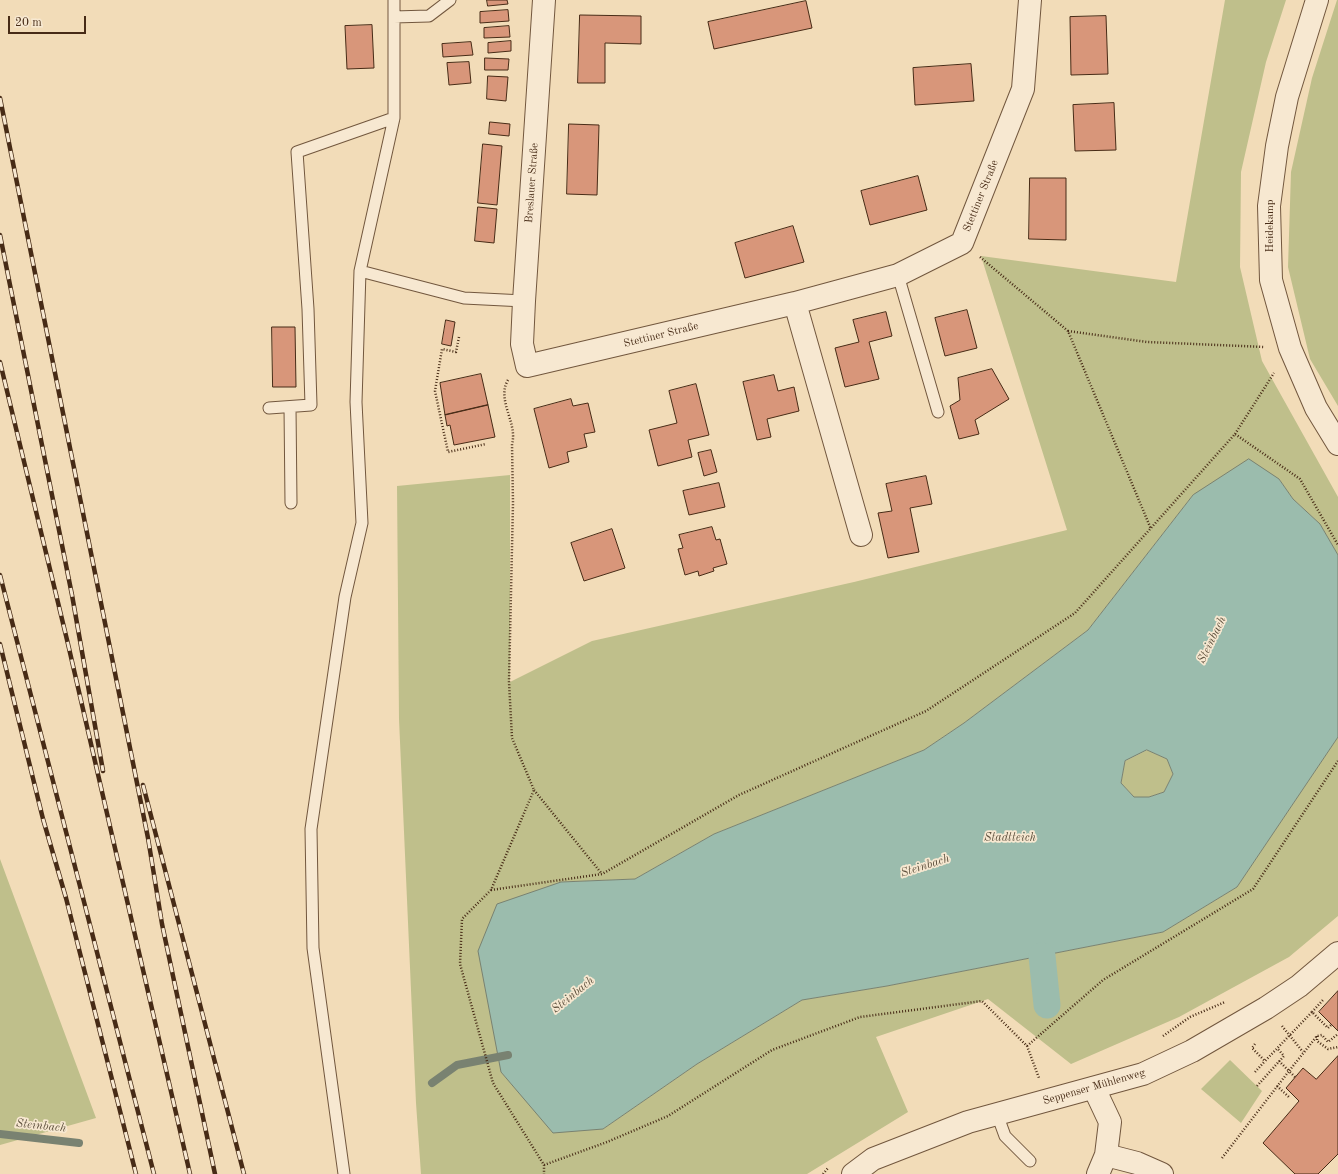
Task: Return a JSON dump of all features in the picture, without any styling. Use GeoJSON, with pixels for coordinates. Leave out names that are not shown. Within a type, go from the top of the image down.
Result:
{"type":"FeatureCollection","features":[{"type":"Feature","properties":{"kind":"street","name":"Breslauer Straße"},"geometry":{"type":"LineString","coordinates":[[527,366],[522,344],[544,0]]}},
{"type":"Feature","properties":{"kind":"street","name":"Stettiner Straße"},"geometry":{"type":"LineString","coordinates":[[527,366],[795,303],[898,275],[962,243],[1023,89],[1030,0]]}},
{"type":"Feature","properties":{"kind":"street","name":"Heidekamp"},"geometry":{"type":"LineString","coordinates":[[1317,0],[1287,97],[1277,146],[1268,206],[1271,280],[1290,348],[1316,408],[1338,444]]}},
{"type":"Feature","properties":{"kind":"street"},"geometry":{"type":"LineString","coordinates":[[795,303],[861,535]]}},
{"type":"Feature","properties":{"kind":"street","name":"Seppenser Mühlenweg"},"geometry":{"type":"LineString","coordinates":[[853,1174],[873,1159],[938,1133],[997,1114],[1143,1074],[1192,1051],[1279,999],[1298,986],[1338,953]]}},
{"type":"Feature","properties":{"kind":"street"},"geometry":{"type":"LineString","coordinates":[[1094,1088],[1110,1122],[1102,1164],[1137,1163],[1162,1174]]}},
{"type":"Feature","properties":{"kind":"lane"},"geometry":{"type":"LineString","coordinates":[[344,1174],[313,948],[311,829],[346,597],[362,523],[356,402],[360,271],[394,118],[394,0]]}},
{"type":"Feature","properties":{"kind":"lane"},"geometry":{"type":"LineString","coordinates":[[394,17],[429,16],[450,0]]}},
{"type":"Feature","properties":{"kind":"lane"},"geometry":{"type":"LineString","coordinates":[[269,408],[311,405],[308,309],[297,152],[394,118]]}},
{"type":"Feature","properties":{"kind":"lane"},"geometry":{"type":"LineString","coordinates":[[360,271],[464,298],[524,301]]}},
{"type":"Feature","properties":{"kind":"lane"},"geometry":{"type":"LineString","coordinates":[[898,275],[938,412]]}},
{"type":"Feature","properties":{"kind":"lane"},"geometry":{"type":"LineString","coordinates":[[290,407],[291,504]]}},
{"type":"Feature","properties":{"kind":"lane"},"geometry":{"type":"LineString","coordinates":[[997,1114],[1005,1136],[1030,1162]]}},
{"type":"Feature","properties":{"kind":"path"},"geometry":{"type":"LineString","coordinates":[[962,243],[1068,331],[1151,529]]}},
{"type":"Feature","properties":{"kind":"path"},"geometry":{"type":"LineString","coordinates":[[1068,331],[1146,342],[1290,348]]}},
{"type":"Feature","properties":{"kind":"path"},"geometry":{"type":"LineString","coordinates":[[459,337],[456,352],[442,349],[435,391],[448,452],[486,444]]}},
{"type":"Feature","properties":{"kind":"path"},"geometry":{"type":"LineString","coordinates":[[491,890],[602,874],[739,795],[926,711],[1075,613],[1235,434],[1290,348]]}},
{"type":"Feature","properties":{"kind":"path"},"geometry":{"type":"LineString","coordinates":[[527,366],[513,372],[503,392],[514,436],[512,444],[513,503],[509,682],[512,738],[534,790],[602,874]]}},
{"type":"Feature","properties":{"kind":"path"},"geometry":{"type":"LineString","coordinates":[[1235,434],[1300,479],[1338,545]]}},
{"type":"Feature","properties":{"kind":"path"},"geometry":{"type":"LineString","coordinates":[[1028,1046],[1103,980],[1253,889],[1338,761]]}},
{"type":"Feature","properties":{"kind":"path"},"geometry":{"type":"LineString","coordinates":[[534,790],[491,890],[462,919],[460,964],[493,1082],[544,1165],[544,1174]]}},
{"type":"Feature","properties":{"kind":"path"},"geometry":{"type":"LineString","coordinates":[[544,1165],[607,1142],[668,1116],[772,1050],[860,1017],[982,1001],[1028,1046],[1049,1100]]}},
{"type":"Feature","properties":{"kind":"path"},"geometry":{"type":"LineString","coordinates":[[1160,1038],[1190,1017],[1227,1001]]}},
{"type":"Feature","properties":{"kind":"path"},"geometry":{"type":"LineString","coordinates":[[1255,1072],[1289,1034],[1312,1012],[1328,1028],[1331,1025]]}},
{"type":"Feature","properties":{"kind":"path"},"geometry":{"type":"LineString","coordinates":[[1281,1024],[1303,1052]]}},
{"type":"Feature","properties":{"kind":"path"},"geometry":{"type":"LineString","coordinates":[[1222,1158],[1303,1052],[1317,1036],[1322,1035],[1328,1042],[1338,1034]]}},
{"type":"Feature","properties":{"kind":"path"},"geometry":{"type":"LineString","coordinates":[[1317,1036],[1317,1041],[1328,1049],[1338,1047]]}},
{"type":"Feature","properties":{"kind":"path"},"geometry":{"type":"LineString","coordinates":[[1257,1043],[1252,1048],[1265,1062]]}},
{"type":"Feature","properties":{"kind":"path"},"geometry":{"type":"LineString","coordinates":[[1257,1086],[1284,1056],[1277,1048]]}},
{"type":"Feature","properties":{"kind":"path"},"geometry":{"type":"LineString","coordinates":[[1279,1061],[1295,1077]]}},
{"type":"Feature","properties":{"kind":"path"},"geometry":{"type":"LineString","coordinates":[[1277,1086],[1290,1098]]}},
{"type":"Feature","properties":{"kind":"path"},"geometry":{"type":"LineString","coordinates":[[822,1174],[833,1163]]}},
{"type":"Feature","properties":{"kind":"green space"},"geometry":{"type":"Polygon","coordinates":[[[1225,0],[1286,0],[1266,62],[1241,172],[1240,267],[1262,361],[1338,497],[1338,555],[1320,524],[1293,499],[1279,479],[1193,495],[1088,630],[964,723],[924,750],[714,834],[635,879],[561,882],[501,1072],[526,1099],[603,1129],[697,1064],[802,1000],[887,986],[1163,932],[1237,887],[1338,737],[1338,916],[1289,957],[1179,1017],[1071,1064],[988,999],[876,1037],[908,1112],[807,1174],[421,1174],[416,1103],[399,719],[397,486],[510,475],[510,682],[592,641],[854,582],[1067,530],[981,256],[1176,282],[1225,0]]]}},
{"type":"Feature","properties":{"kind":"green space"},"geometry":{"type":"Polygon","coordinates":[[[1337,0],[1338,406],[1310,359],[1288,267],[1291,172],[1312,78],[1337,0]]]}},
{"type":"Feature","properties":{"kind":"green space"},"geometry":{"type":"Polygon","coordinates":[[[1147,750],[1167,759],[1173,774],[1164,792],[1149,797],[1134,797],[1121,783],[1125,761],[1147,750]]]}},
{"type":"Feature","properties":{"kind":"green space"},"geometry":{"type":"Polygon","coordinates":[[[0,859],[96,1118],[0,1145],[0,859]]]}},
{"type":"Feature","properties":{"kind":"green space"},"geometry":{"type":"Polygon","coordinates":[[[1230,1060],[1262,1091],[1241,1123],[1201,1089],[1230,1060]]]}},
{"type":"Feature","properties":{"kind":"water","name":"Stadtteich"},"geometry":{"type":"Polygon","coordinates":[[[1249,459],[1279,479],[1293,499],[1320,524],[1338,555],[1338,737],[1237,887],[1163,932],[887,986],[802,1000],[697,1064],[603,1129],[553,1133],[501,1072],[478,951],[497,904],[561,882],[635,879],[714,834],[924,750],[964,723],[1088,630],[1193,495],[1249,459]],[[1147,750],[1125,761],[1121,783],[1134,797],[1149,797],[1164,792],[1173,774],[1167,759],[1147,750]]]}},
{"type":"Feature","properties":{"kind":"building"},"geometry":{"type":"Polygon","coordinates":[[[487,0],[507,0],[508,4],[488,6],[487,0]]]}},
{"type":"Feature","properties":{"kind":"building"},"geometry":{"type":"Polygon","coordinates":[[[806,1],[812,28],[714,49],[708,22],[806,1]]]}},
{"type":"Feature","properties":{"kind":"building"},"geometry":{"type":"Polygon","coordinates":[[[508,10],[509,21],[480,23],[480,12],[508,10]]]}},
{"type":"Feature","properties":{"kind":"building"},"geometry":{"type":"Polygon","coordinates":[[[580,15],[641,16],[641,44],[605,43],[605,83],[578,83],[580,15]]]}},
{"type":"Feature","properties":{"kind":"building"},"geometry":{"type":"Polygon","coordinates":[[[1106,16],[1108,74],[1071,75],[1070,17],[1106,16]]]}},
{"type":"Feature","properties":{"kind":"building"},"geometry":{"type":"Polygon","coordinates":[[[372,25],[374,68],[347,69],[345,26],[372,25]]]}},
{"type":"Feature","properties":{"kind":"building"},"geometry":{"type":"Polygon","coordinates":[[[509,26],[510,37],[484,38],[484,28],[509,26]]]}},
{"type":"Feature","properties":{"kind":"building"},"geometry":{"type":"Polygon","coordinates":[[[511,41],[511,51],[488,53],[488,43],[511,41]]]}},
{"type":"Feature","properties":{"kind":"building"},"geometry":{"type":"Polygon","coordinates":[[[471,42],[473,55],[443,57],[442,44],[471,42]]]}},
{"type":"Feature","properties":{"kind":"building"},"geometry":{"type":"Polygon","coordinates":[[[485,58],[509,59],[508,70],[485,70],[485,58]]]}},
{"type":"Feature","properties":{"kind":"building"},"geometry":{"type":"Polygon","coordinates":[[[469,62],[471,83],[449,85],[447,63],[469,62]]]}},
{"type":"Feature","properties":{"kind":"building"},"geometry":{"type":"Polygon","coordinates":[[[971,64],[974,101],[915,105],[913,68],[971,64]]]}},
{"type":"Feature","properties":{"kind":"building"},"geometry":{"type":"Polygon","coordinates":[[[488,76],[508,77],[506,101],[487,99],[488,76]]]}},
{"type":"Feature","properties":{"kind":"building"},"geometry":{"type":"Polygon","coordinates":[[[1114,103],[1116,150],[1075,151],[1073,105],[1114,103]]]}},
{"type":"Feature","properties":{"kind":"building"},"geometry":{"type":"Polygon","coordinates":[[[490,122],[510,124],[509,136],[489,134],[490,122]]]}},
{"type":"Feature","properties":{"kind":"building"},"geometry":{"type":"Polygon","coordinates":[[[569,124],[599,125],[597,195],[567,194],[569,124]]]}},
{"type":"Feature","properties":{"kind":"building"},"geometry":{"type":"Polygon","coordinates":[[[483,144],[502,146],[497,205],[478,203],[483,144]]]}},
{"type":"Feature","properties":{"kind":"building"},"geometry":{"type":"Polygon","coordinates":[[[918,176],[927,210],[870,225],[861,191],[918,176]]]}},
{"type":"Feature","properties":{"kind":"building"},"geometry":{"type":"Polygon","coordinates":[[[1030,178],[1066,178],[1066,240],[1029,239],[1030,178]]]}},
{"type":"Feature","properties":{"kind":"building"},"geometry":{"type":"Polygon","coordinates":[[[478,207],[497,209],[494,243],[475,241],[478,207]]]}},
{"type":"Feature","properties":{"kind":"building"},"geometry":{"type":"Polygon","coordinates":[[[793,226],[804,262],[745,278],[735,243],[793,226]]]}},
{"type":"Feature","properties":{"kind":"building"},"geometry":{"type":"Polygon","coordinates":[[[967,310],[977,348],[945,356],[935,318],[967,310]]]}},
{"type":"Feature","properties":{"kind":"building"},"geometry":{"type":"Polygon","coordinates":[[[886,312],[892,336],[869,342],[879,379],[845,387],[835,348],[859,342],[853,320],[886,312]]]}},
{"type":"Feature","properties":{"kind":"building"},"geometry":{"type":"Polygon","coordinates":[[[446,320],[455,322],[451,346],[442,344],[446,320]]]}},
{"type":"Feature","properties":{"kind":"building"},"geometry":{"type":"Polygon","coordinates":[[[272,327],[295,327],[296,387],[273,387],[272,327]]]}},
{"type":"Feature","properties":{"kind":"building"},"geometry":{"type":"Polygon","coordinates":[[[992,369],[1009,399],[975,420],[979,434],[959,439],[950,406],[960,400],[958,378],[992,369]]]}},
{"type":"Feature","properties":{"kind":"building"},"geometry":{"type":"Polygon","coordinates":[[[481,374],[488,405],[445,415],[440,383],[481,374]]]}},
{"type":"Feature","properties":{"kind":"building"},"geometry":{"type":"Polygon","coordinates":[[[774,375],[778,391],[794,387],[799,411],[767,419],[771,437],[757,440],[743,382],[774,375]]]}},
{"type":"Feature","properties":{"kind":"building"},"geometry":{"type":"Polygon","coordinates":[[[696,384],[709,435],[688,440],[692,457],[658,466],[649,430],[677,423],[669,391],[696,384]]]}},
{"type":"Feature","properties":{"kind":"building"},"geometry":{"type":"Polygon","coordinates":[[[571,399],[573,406],[588,403],[595,432],[584,434],[587,447],[567,452],[569,462],[549,468],[534,409],[571,399]]]}},
{"type":"Feature","properties":{"kind":"building"},"geometry":{"type":"Polygon","coordinates":[[[488,405],[495,437],[454,445],[450,425],[447,426],[445,415],[488,405]]]}},
{"type":"Feature","properties":{"kind":"building"},"geometry":{"type":"Polygon","coordinates":[[[711,450],[717,472],[704,476],[698,453],[711,450]]]}},
{"type":"Feature","properties":{"kind":"building"},"geometry":{"type":"Polygon","coordinates":[[[926,476],[932,504],[910,508],[919,552],[888,558],[878,513],[892,511],[886,484],[926,476]]]}},
{"type":"Feature","properties":{"kind":"building"},"geometry":{"type":"Polygon","coordinates":[[[719,483],[725,507],[689,515],[683,491],[719,483]]]}},
{"type":"Feature","properties":{"kind":"building"},"geometry":{"type":"Polygon","coordinates":[[[712,527],[716,540],[720,539],[727,564],[713,568],[714,571],[699,576],[698,571],[685,575],[678,549],[683,548],[679,535],[712,527]]]}},
{"type":"Feature","properties":{"kind":"building"},"geometry":{"type":"Polygon","coordinates":[[[612,529],[625,568],[584,581],[571,543],[612,529]]]}},
{"type":"Feature","properties":{"kind":"building"},"geometry":{"type":"Polygon","coordinates":[[[1338,991],[1338,1031],[1319,1012],[1338,991]]]}},
{"type":"Feature","properties":{"kind":"building"},"geometry":{"type":"Polygon","coordinates":[[[1338,1056],[1338,1154],[1318,1174],[1295,1174],[1263,1143],[1299,1101],[1286,1088],[1303,1068],[1316,1079],[1338,1056]]]}},
{"type":"Feature","properties":{"kind":"waterway"},"geometry":{"type":"LineString","coordinates":[[1042,956],[1047,1005]]}},
{"type":"Feature","properties":{"kind":"waterway","name":"Steinbach"},"geometry":{"type":"LineString","coordinates":[[432,1083],[457,1065],[508,1055]]}},
{"type":"Feature","properties":{"kind":"waterway","name":"Steinbach"},"geometry":{"type":"LineString","coordinates":[[0,1134],[79,1143]]}},
{"type":"Feature","properties":{"kind":"railway"},"geometry":{"type":"LineString","coordinates":[[0,98],[148,838],[162,924],[215,1174]]}},
{"type":"Feature","properties":{"kind":"railway"},"geometry":{"type":"LineString","coordinates":[[0,235],[72,595],[103,771]]}},
{"type":"Feature","properties":{"kind":"railway"},"geometry":{"type":"LineString","coordinates":[[0,362],[68,644],[190,1174]]}},
{"type":"Feature","properties":{"kind":"railway"},"geometry":{"type":"LineString","coordinates":[[0,575],[154,1174]]}},
{"type":"Feature","properties":{"kind":"railway"},"geometry":{"type":"LineString","coordinates":[[0,644],[43,819],[66,898],[136,1174]]}},
{"type":"Feature","properties":{"kind":"railway"},"geometry":{"type":"LineString","coordinates":[[143,785],[244,1174]]}}]}
